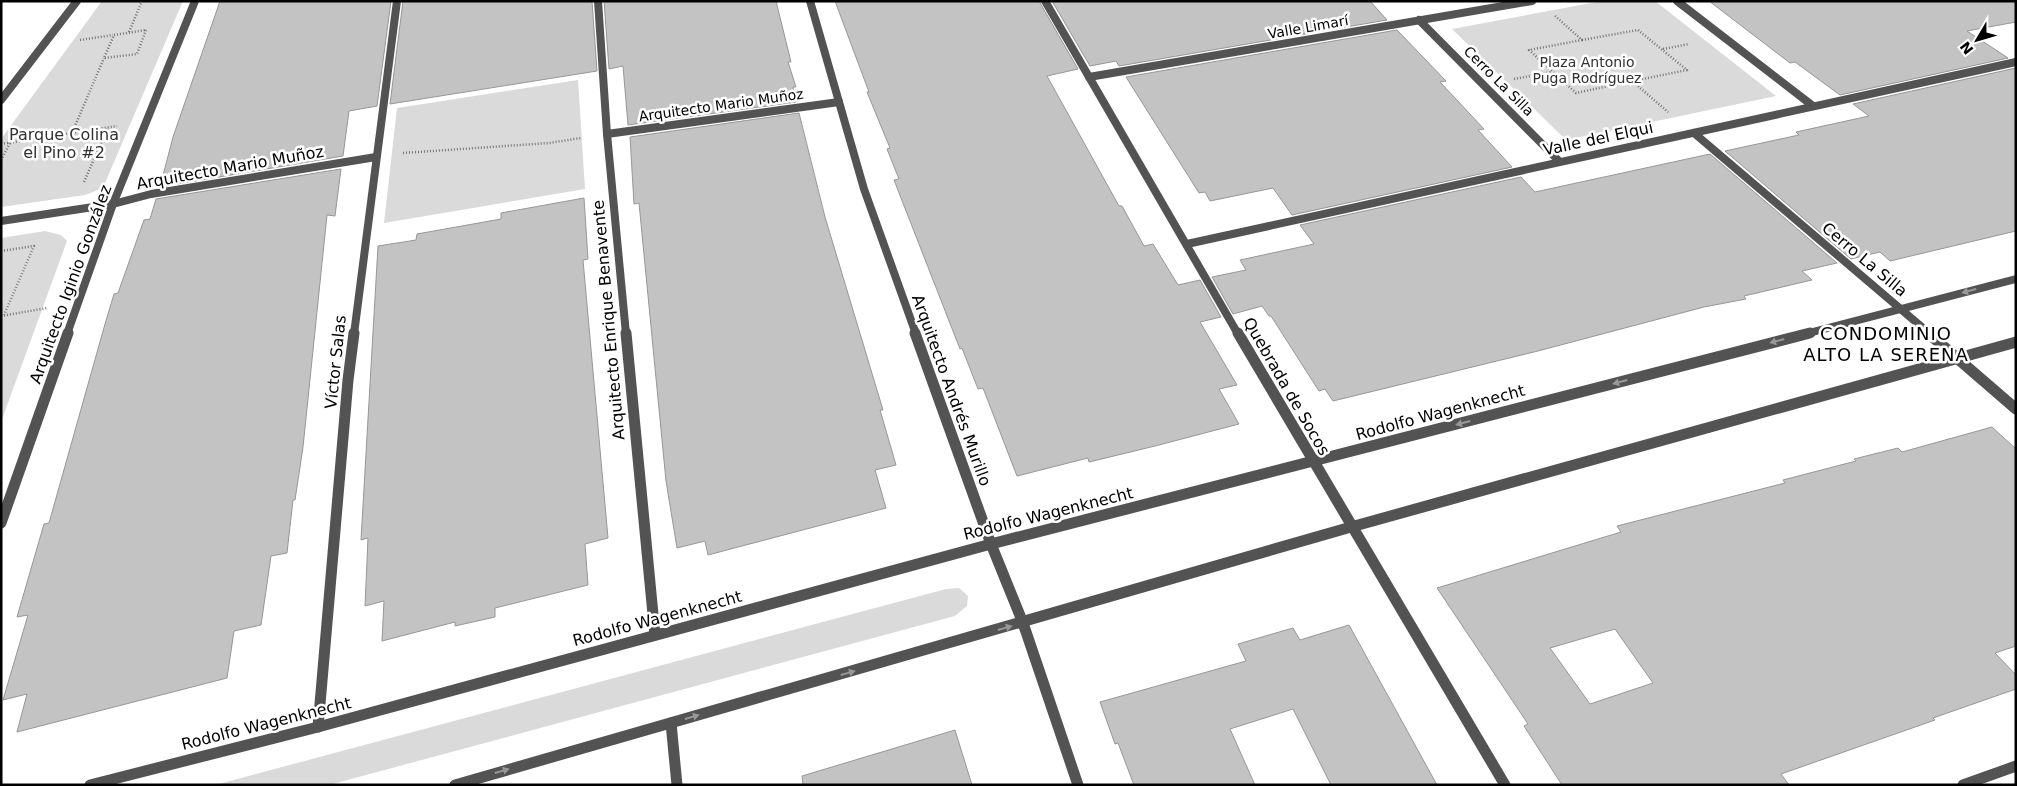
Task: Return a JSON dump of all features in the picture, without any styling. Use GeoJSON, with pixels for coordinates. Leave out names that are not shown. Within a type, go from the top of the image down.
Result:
{"type":"FeatureCollection","features":[{"type":"Feature","properties":{"kind":"street"},"geometry":{"type":"LineString","coordinates":[[1,100],[77,1]]}},
{"type":"Feature","properties":{"kind":"street","name":"Arquitecto Iginio González"},"geometry":{"type":"LineString","coordinates":[[1,523],[113,204],[195,1]]}},
{"type":"Feature","properties":{"kind":"street","name":"Víctor Salas"},"geometry":{"type":"LineString","coordinates":[[318,727],[348,380],[397,1]]}},
{"type":"Feature","properties":{"kind":"street","name":"Arquitecto Enrique Benavente"},"geometry":{"type":"LineString","coordinates":[[598,1],[607,134],[655,635]]}},
{"type":"Feature","properties":{"kind":"street","name":"Arquitecto Andrés Murillo"},"geometry":{"type":"LineString","coordinates":[[810,1],[864,189],[991,544],[1022,623],[1078,785]]}},
{"type":"Feature","properties":{"kind":"street","name":"Quebrada de Socos"},"geometry":{"type":"LineString","coordinates":[[1045,1],[1351,527],[1505,785]]}},
{"type":"Feature","properties":{"kind":"street","name":"Valle Limarí"},"geometry":{"type":"LineString","coordinates":[[1089,76],[1532,1]]}},
{"type":"Feature","properties":{"kind":"street"},"geometry":{"type":"LineString","coordinates":[[1677,1],[1813,106]]}},
{"type":"Feature","properties":{"kind":"street","name":"Cerro La Silla"},"geometry":{"type":"LineString","coordinates":[[1419,20],[1559,161]]}},
{"type":"Feature","properties":{"kind":"street","name":"Valle del Elqui"},"geometry":{"type":"LineString","coordinates":[[1187,244],[2016,62]]}},
{"type":"Feature","properties":{"kind":"street","name":"Arquitecto Mario Muñoz"},"geometry":{"type":"LineString","coordinates":[[607,134],[839,102]]}},
{"type":"Feature","properties":{"kind":"street","name":"Cerro La Silla"},"geometry":{"type":"LineString","coordinates":[[1694,133],[2016,409]]}},
{"type":"Feature","properties":{"kind":"street","name":"Arquitecto Mario Muñoz"},"geometry":{"type":"LineString","coordinates":[[1,221],[113,204],[150,194],[376,158]]}},
{"type":"Feature","properties":{"kind":"street","name":"Rodolfo Wagenknecht"},"geometry":{"type":"LineString","coordinates":[[90,785],[318,727],[991,544],[2016,279]]}},
{"type":"Feature","properties":{"kind":"street"},"geometry":{"type":"LineString","coordinates":[[455,785],[1351,527],[2016,342]]}},
{"type":"Feature","properties":{"kind":"street"},"geometry":{"type":"LineString","coordinates":[[671,723],[678,785]]}},
{"type":"Feature","properties":{"kind":"street"},"geometry":{"type":"LineString","coordinates":[[1963,785],[2016,766]]}},
{"type":"Feature","properties":{"kind":"path"},"geometry":{"type":"LineString","coordinates":[[129,33],[142,1]]}},
{"type":"Feature","properties":{"kind":"path"},"geometry":{"type":"LineString","coordinates":[[1553,14],[1582,40]]}},
{"type":"Feature","properties":{"kind":"path"},"geometry":{"type":"LineString","coordinates":[[72,133],[104,58],[114,35],[146,30],[137,54],[104,58]]}},
{"type":"Feature","properties":{"kind":"path"},"geometry":{"type":"LineString","coordinates":[[1638,30],[1688,70],[1576,93],[1553,72],[1529,50],[1638,30]]}},
{"type":"Feature","properties":{"kind":"path"},"geometry":{"type":"LineString","coordinates":[[1485,85],[1553,72]]}},
{"type":"Feature","properties":{"kind":"path"},"geometry":{"type":"LineString","coordinates":[[1632,81],[1694,133]]}},
{"type":"Feature","properties":{"kind":"path"},"geometry":{"type":"LineString","coordinates":[[1,144],[146,121]]}},
{"type":"Feature","properties":{"kind":"path"},"geometry":{"type":"LineString","coordinates":[[74,183],[84,182],[108,127]]}},
{"type":"Feature","properties":{"kind":"path"},"geometry":{"type":"LineString","coordinates":[[376,158],[412,152],[549,143],[607,134]]}},
{"type":"Feature","properties":{"kind":"path"},"geometry":{"type":"LineString","coordinates":[[1,160],[10,142]]}},
{"type":"Feature","properties":{"kind":"path"},"geometry":{"type":"LineString","coordinates":[[1,251],[34,246],[3,316]]}},
{"type":"Feature","properties":{"kind":"path"},"geometry":{"type":"LineString","coordinates":[[3,316],[78,303]]}},
{"type":"Feature","properties":{"kind":"green space","name":"Parque Colina el Pino #2"},"geometry":{"type":"Polygon","coordinates":[[[102,1],[183,1],[105,183],[98,190],[85,195],[1,207],[1,139],[102,1]]]}},
{"type":"Feature","properties":{"kind":"green space","name":"Plaza Antonio Puga Rodríguez"},"geometry":{"type":"Polygon","coordinates":[[[1602,1],[1655,1],[1776,96],[1566,140],[1452,29],[1602,1]]]}},
{"type":"Feature","properties":{"kind":"green space"},"geometry":{"type":"Polygon","coordinates":[[[578,80],[585,189],[384,223],[397,108],[578,80]]]}},
{"type":"Feature","properties":{"kind":"green space"},"geometry":{"type":"Polygon","coordinates":[[[45,231],[61,235],[67,241],[1,422],[1,238],[45,231]]]}},
{"type":"Feature","properties":{"kind":"green space"},"geometry":{"type":"Polygon","coordinates":[[[959,588],[968,596],[967,606],[955,616],[329,785],[215,785],[946,589],[959,588]]]}},
{"type":"Feature","properties":{"kind":"building"},"geometry":{"type":"Polygon","coordinates":[[[220,1],[391,1],[377,106],[349,111],[343,156],[160,187],[173,137],[220,1]]]}},
{"type":"Feature","properties":{"kind":"building"},"geometry":{"type":"Polygon","coordinates":[[[403,1],[592,1],[597,71],[390,104],[403,1]]]}},
{"type":"Feature","properties":{"kind":"building"},"geometry":{"type":"Polygon","coordinates":[[[604,1],[776,1],[791,62],[788,62],[796,87],[793,87],[796,102],[628,125],[623,66],[609,69],[604,1]]]}},
{"type":"Feature","properties":{"kind":"building"},"geometry":{"type":"Polygon","coordinates":[[[835,1],[1039,1],[1078,69],[1047,76],[1119,206],[1122,206],[1144,246],[1153,244],[1178,285],[1200,280],[1221,317],[1200,322],[1237,385],[1219,389],[1239,424],[1089,462],[1088,458],[1017,476],[983,388],[978,389],[962,348],[960,349],[894,180],[899,179],[887,149],[890,148],[867,92],[869,92],[835,1]]]}},
{"type":"Feature","properties":{"kind":"building"},"geometry":{"type":"Polygon","coordinates":[[[1052,1],[1370,1],[1387,20],[1119,66],[1116,61],[1090,66],[1052,1]]]}},
{"type":"Feature","properties":{"kind":"building"},"geometry":{"type":"Polygon","coordinates":[[[1709,1],[2016,1],[2016,22],[1967,31],[2008,58],[1840,95],[1795,62],[1790,63],[1709,1]]]}},
{"type":"Feature","properties":{"kind":"building"},"geometry":{"type":"Polygon","coordinates":[[[1397,30],[1446,81],[1440,82],[1484,129],[1478,130],[1512,167],[1292,215],[1273,188],[1210,201],[1205,192],[1199,193],[1126,77],[1397,30]]]}},
{"type":"Feature","properties":{"kind":"building"},"geometry":{"type":"Polygon","coordinates":[[[2016,68],[2016,231],[1890,261],[1880,252],[1851,259],[1725,151],[1799,135],[1796,132],[1869,116],[1853,104],[2016,68]]]}},
{"type":"Feature","properties":{"kind":"building"},"geometry":{"type":"Polygon","coordinates":[[[799,113],[825,217],[883,410],[880,410],[896,465],[875,470],[886,508],[708,555],[705,541],[677,548],[666,481],[639,203],[634,204],[630,137],[799,113]]]}},
{"type":"Feature","properties":{"kind":"building"},"geometry":{"type":"Polygon","coordinates":[[[1710,154],[1837,263],[1802,271],[1812,280],[1744,296],[1746,299],[1704,307],[1538,351],[1333,401],[1325,389],[1319,391],[1271,316],[1262,306],[1233,314],[1212,277],[1246,270],[1240,260],[1314,244],[1300,225],[1521,177],[1535,192],[1710,154]]]}},
{"type":"Feature","properties":{"kind":"building"},"geometry":{"type":"Polygon","coordinates":[[[341,169],[335,216],[327,215],[303,447],[295,500],[293,500],[287,553],[271,556],[261,625],[234,631],[227,678],[17,732],[27,694],[3,700],[28,615],[17,617],[44,524],[49,523],[114,294],[118,293],[144,220],[150,219],[156,199],[341,169]]]}},
{"type":"Feature","properties":{"kind":"building"},"geometry":{"type":"Polygon","coordinates":[[[584,198],[588,259],[583,260],[608,538],[585,544],[588,585],[495,608],[495,617],[455,626],[455,622],[382,641],[384,601],[365,606],[368,538],[361,540],[378,246],[416,240],[417,234],[501,219],[501,213],[584,198]]]}},
{"type":"Feature","properties":{"kind":"building"},"geometry":{"type":"Polygon","coordinates":[[[1992,427],[2016,449],[2016,646],[1995,653],[2016,675],[2016,689],[1933,718],[1935,720],[1781,774],[1789,785],[1562,785],[1524,726],[1528,724],[1437,588],[1621,532],[1617,526],[1785,483],[1783,480],[1856,461],[1854,459],[1898,448],[1902,452],[1992,427]],[[1615,629],[1550,648],[1590,704],[1653,683],[1615,629]]]}},
{"type":"Feature","properties":{"kind":"building"},"geometry":{"type":"Polygon","coordinates":[[[1349,625],[1437,785],[1331,785],[1293,709],[1230,729],[1255,785],[1134,785],[1118,743],[1115,744],[1100,702],[1246,661],[1238,644],[1293,628],[1300,640],[1349,625]]]}},
{"type":"Feature","properties":{"kind":"building"},"geometry":{"type":"Polygon","coordinates":[[[955,730],[972,785],[803,785],[802,776],[955,730]]]}},
{"type":"Feature","properties":{"kind":"district","name":"CONDOMINIO ALTO LA SERENA"},"geometry":{"type":"Point","coordinates":[1886,344]}}]}
